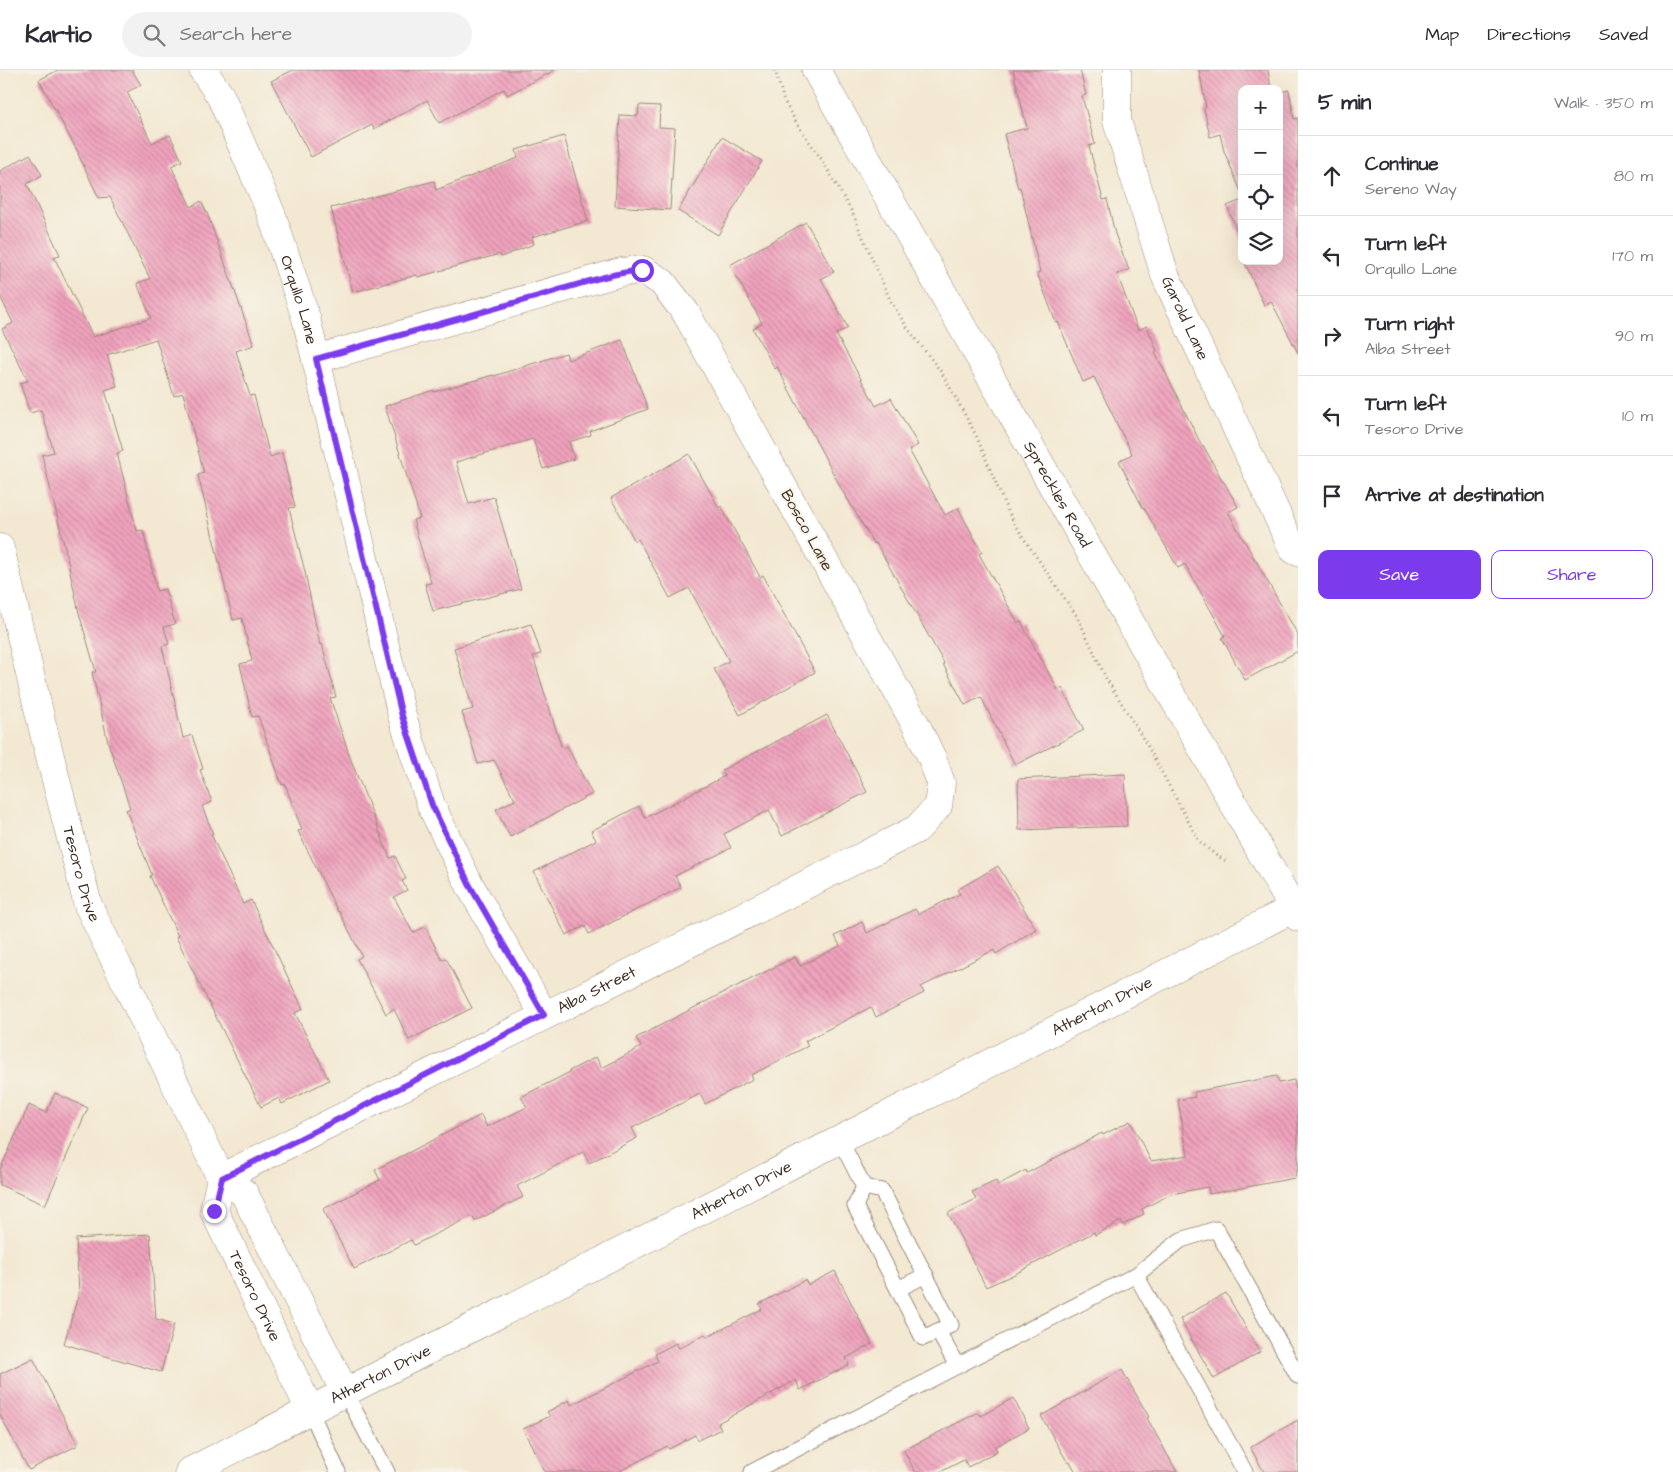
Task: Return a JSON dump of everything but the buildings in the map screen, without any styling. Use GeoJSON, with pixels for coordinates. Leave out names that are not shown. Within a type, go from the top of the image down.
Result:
{"type":"FeatureCollection","features":[{"type":"Feature","properties":{"kind":"street","name":"Orqullo Lane"},"geometry":{"type":"LineString","coordinates":[[203,70],[221,97],[271,213],[306,318],[402,716],[432,805],[469,884],[544,1015]]}},
{"type":"Feature","properties":{"kind":"street","name":"Spreckles Road"},"geometry":{"type":"LineString","coordinates":[[816,70],[1296,910]]}},
{"type":"Feature","properties":{"kind":"street","name":"Garold Lane"},"geometry":{"type":"LineString","coordinates":[[1117,70],[1118,121],[1165,275],[1293,549],[1298,552]]}},
{"type":"Feature","properties":{"kind":"street","name":"Bosco Lane"},"geometry":{"type":"LineString","coordinates":[[316,359],[621,272],[642,270],[662,282],[686,314],[916,725],[932,758],[941,783],[938,806]]}},
{"type":"Feature","properties":{"kind":"street","name":"Tesoro Drive"},"geometry":{"type":"LineString","coordinates":[[0,548],[88,906],[222,1178],[244,1193],[346,1392]]}},
{"type":"Feature","properties":{"kind":"street","name":"Alba Street"},"geometry":{"type":"LineString","coordinates":[[222,1178],[917,829],[938,806]]}},
{"type":"Feature","properties":{"kind":"street","name":"Atherton Drive"},"geometry":{"type":"LineString","coordinates":[[189,1472],[1296,910]]}},
{"type":"Feature","properties":{"kind":"street","name":"Tesoro Drive"},"geometry":{"type":"LineString","coordinates":[[222,1178],[214,1211],[310,1410]]}},
{"type":"Feature","properties":{"kind":"lane"},"geometry":{"type":"LineString","coordinates":[[840,1140],[864,1187]]}},
{"type":"Feature","properties":{"kind":"lane"},"geometry":{"type":"LineString","coordinates":[[864,1187],[882,1191],[950,1325],[923,1338],[855,1206],[864,1187]]}},
{"type":"Feature","properties":{"kind":"lane"},"geometry":{"type":"LineString","coordinates":[[752,1472],[1136,1275],[1181,1240],[1216,1229],[1298,1376]]}},
{"type":"Feature","properties":{"kind":"lane"},"geometry":{"type":"LineString","coordinates":[[898,1290],[926,1275]]}},
{"type":"Feature","properties":{"kind":"lane"},"geometry":{"type":"LineString","coordinates":[[1136,1275],[1245,1472]]}},
{"type":"Feature","properties":{"kind":"lane"},"geometry":{"type":"LineString","coordinates":[[938,1331],[956,1366]]}},
{"type":"Feature","properties":{"kind":"lane"},"geometry":{"type":"LineString","coordinates":[[346,1392],[387,1472]]}},
{"type":"Feature","properties":{"kind":"lane"},"geometry":{"type":"LineString","coordinates":[[310,1410],[338,1472]]}},
{"type":"Feature","properties":{"kind":"path"},"geometry":{"type":"LineString","coordinates":[[775,70],[784,101],[822,160],[852,212],[891,302],[909,330],[942,373],[973,428],[1006,510],[1078,618],[1106,678],[1147,746],[1199,841],[1217,856],[1228,862]]}},
{"type":"Feature","properties":{"kind":"route"},"geometry":{"type":"LineString","coordinates":[[214,1211],[222,1178],[544,1015],[469,884],[432,805],[402,716],[316,359],[544,295],[583,282],[621,272],[642,270]]}}]}
